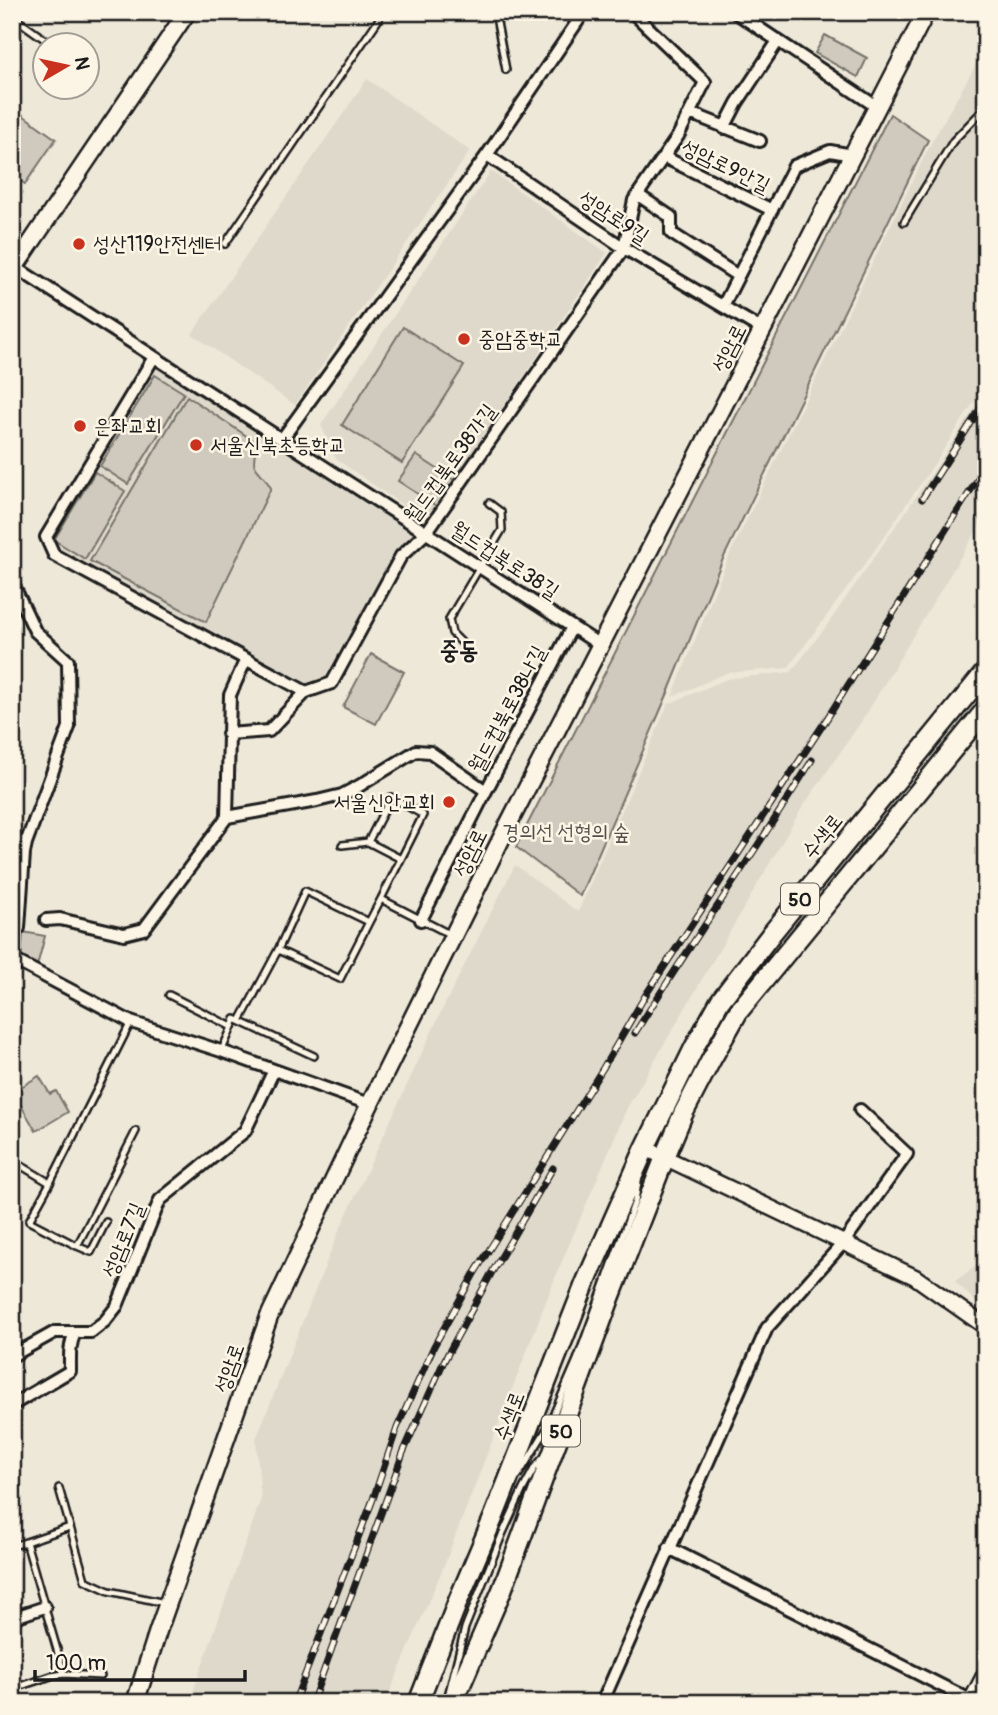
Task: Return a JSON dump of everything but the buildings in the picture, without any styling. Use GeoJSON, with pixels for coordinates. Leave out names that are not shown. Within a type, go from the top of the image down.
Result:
{"type":"FeatureCollection","features":[{"type":"Feature","properties":{"kind":"main road"},"geometry":{"type":"LineString","coordinates":[[13,268],[187,12]]}},
{"type":"Feature","properties":{"kind":"main road","name":"성암로"},"geometry":{"type":"LineString","coordinates":[[135,1703],[167,1603],[269,1317],[369,1104],[453,936],[926,12]]}},
{"type":"Feature","properties":{"kind":"main road","name":"수색로"},"geometry":{"type":"LineString","coordinates":[[418,1703],[585,1284],[678,1077],[720,1001],[772,933],[986,671]]}},
{"type":"Feature","properties":{"kind":"main road","name":"50"},"geometry":{"type":"LineString","coordinates":[[453,1703],[502,1590],[665,1157],[710,1060],[738,1012],[986,709]]}},
{"type":"Feature","properties":{"kind":"street"},"geometry":{"type":"LineString","coordinates":[[282,439],[487,155],[584,12]]}},
{"type":"Feature","properties":{"kind":"street","name":"성암로9안길"},"geometry":{"type":"LineString","coordinates":[[624,248],[634,200],[678,136],[705,82],[632,12]]}},
{"type":"Feature","properties":{"kind":"street"},"geometry":{"type":"LineString","coordinates":[[735,12],[877,107]]}},
{"type":"Feature","properties":{"kind":"street"},"geometry":{"type":"LineString","coordinates":[[724,128],[737,103],[778,41]]}},
{"type":"Feature","properties":{"kind":"street","name":"성암로9안길"},"geometry":{"type":"LineString","coordinates":[[690,113],[760,141]]}},
{"type":"Feature","properties":{"kind":"street"},"geometry":{"type":"LineString","coordinates":[[723,306],[794,166],[830,151],[853,155]]}},
{"type":"Feature","properties":{"kind":"street","name":"성암로9길"},"geometry":{"type":"LineString","coordinates":[[487,155],[624,248],[763,330]]}},
{"type":"Feature","properties":{"kind":"street","name":"성암로9안길"},"geometry":{"type":"LineString","coordinates":[[664,157],[772,210]]}},
{"type":"Feature","properties":{"kind":"street"},"geometry":{"type":"LineString","coordinates":[[638,195],[671,218],[671,233],[738,276]]}},
{"type":"Feature","properties":{"kind":"street","name":"월드컵북로38가길"},"geometry":{"type":"LineString","coordinates":[[228,734],[268,732],[306,692],[332,683],[401,556],[426,533],[624,248]]}},
{"type":"Feature","properties":{"kind":"street","name":"월드컵북로38길"},"geometry":{"type":"LineString","coordinates":[[13,268],[600,645]]}},
{"type":"Feature","properties":{"kind":"street"},"geometry":{"type":"LineString","coordinates":[[154,357],[46,537],[54,555],[306,692]]}},
{"type":"Feature","properties":{"kind":"street"},"geometry":{"type":"LineString","coordinates":[[12,582],[35,631],[68,661],[69,727],[26,843],[19,928]]}},
{"type":"Feature","properties":{"kind":"street","name":"월드컵북로38나길"},"geometry":{"type":"LineString","coordinates":[[227,817],[341,795],[416,751],[430,752],[486,791],[572,627]]}},
{"type":"Feature","properties":{"kind":"street"},"geometry":{"type":"LineString","coordinates":[[46,920],[60,919],[124,934],[144,929],[227,817],[230,695],[246,659]]}},
{"type":"Feature","properties":{"kind":"street"},"geometry":{"type":"LineString","coordinates":[[421,920],[486,791]]}},
{"type":"Feature","properties":{"kind":"street"},"geometry":{"type":"LineString","coordinates":[[12,839],[26,843]]}},
{"type":"Feature","properties":{"kind":"street"},"geometry":{"type":"LineString","coordinates":[[12,960],[131,1022],[369,1104]]}},
{"type":"Feature","properties":{"kind":"street","name":"성암로7길"},"geometry":{"type":"LineString","coordinates":[[12,1356],[55,1332],[91,1332],[105,1321],[117,1306],[160,1200],[245,1131],[274,1070]]}},
{"type":"Feature","properties":{"kind":"street"},"geometry":{"type":"LineString","coordinates":[[602,1703],[767,1328],[844,1242],[907,1154],[860,1111]]}},
{"type":"Feature","properties":{"kind":"street"},"geometry":{"type":"LineString","coordinates":[[645,1148],[915,1277],[986,1327]]}},
{"type":"Feature","properties":{"kind":"street"},"geometry":{"type":"LineString","coordinates":[[12,1405],[70,1371],[70,1349],[75,1333]]}},
{"type":"Feature","properties":{"kind":"street"},"geometry":{"type":"LineString","coordinates":[[669,1548],[973,1702],[986,1672]]}},
{"type":"Feature","properties":{"kind":"street"},"geometry":{"type":"LineString","coordinates":[[12,1618],[44,1607]]}},
{"type":"Feature","properties":{"kind":"lane"},"geometry":{"type":"LineString","coordinates":[[225,244],[379,19],[378,12]]}},
{"type":"Feature","properties":{"kind":"lane"},"geometry":{"type":"LineString","coordinates":[[495,12],[506,70]]}},
{"type":"Feature","properties":{"kind":"lane"},"geometry":{"type":"LineString","coordinates":[[12,16],[34,32]]}},
{"type":"Feature","properties":{"kind":"lane"},"geometry":{"type":"LineString","coordinates":[[904,222],[953,141],[986,107]]}},
{"type":"Feature","properties":{"kind":"lane"},"geometry":{"type":"LineString","coordinates":[[461,642],[452,633],[449,619],[502,530],[501,512],[489,503]]}},
{"type":"Feature","properties":{"kind":"lane"},"geometry":{"type":"LineString","coordinates":[[278,950],[340,979],[423,815],[391,797],[368,842]]}},
{"type":"Feature","properties":{"kind":"lane"},"geometry":{"type":"LineString","coordinates":[[342,845],[368,842],[401,859]]}},
{"type":"Feature","properties":{"kind":"lane"},"geometry":{"type":"LineString","coordinates":[[240,1021],[278,950],[305,891],[369,922]]}},
{"type":"Feature","properties":{"kind":"lane"},"geometry":{"type":"LineString","coordinates":[[381,898],[453,936]]}},
{"type":"Feature","properties":{"kind":"lane"},"geometry":{"type":"LineString","coordinates":[[169,995],[232,1027]]}},
{"type":"Feature","properties":{"kind":"lane"},"geometry":{"type":"LineString","coordinates":[[221,1051],[235,1019],[314,1056]]}},
{"type":"Feature","properties":{"kind":"lane"},"geometry":{"type":"LineString","coordinates":[[106,1222],[91,1252],[29,1221],[131,1022]]}},
{"type":"Feature","properties":{"kind":"lane"},"geometry":{"type":"LineString","coordinates":[[77,1246],[136,1131]]}},
{"type":"Feature","properties":{"kind":"lane"},"geometry":{"type":"LineString","coordinates":[[12,1160],[50,1182]]}},
{"type":"Feature","properties":{"kind":"lane"},"geometry":{"type":"LineString","coordinates":[[446,1703],[465,1628],[502,1535],[536,1468],[558,1441]]}},
{"type":"Feature","properties":{"kind":"lane"},"geometry":{"type":"LineString","coordinates":[[59,1488],[85,1580],[109,1591],[167,1603]]}},
{"type":"Feature","properties":{"kind":"lane"},"geometry":{"type":"LineString","coordinates":[[12,1546],[70,1527]]}},
{"type":"Feature","properties":{"kind":"lane"},"geometry":{"type":"LineString","coordinates":[[26,1542],[64,1674]]}},
{"type":"Feature","properties":{"kind":"lane"},"geometry":{"type":"LineString","coordinates":[[12,1689],[64,1674],[101,1676]]}},
{"type":"Feature","properties":{"kind":"shaded area"},"geometry":{"type":"Polygon","coordinates":[[[986,47],[986,383],[865,564],[788,668],[726,673],[672,697],[730,554],[930,145],[986,47]]]}},
{"type":"Feature","properties":{"kind":"shaded area"},"geometry":{"type":"Polygon","coordinates":[[[367,79],[470,151],[295,405],[192,334],[367,79]]]}},
{"type":"Feature","properties":{"kind":"shaded area","name":"중암중학교"},"geometry":{"type":"Polygon","coordinates":[[[491,171],[607,253],[432,512],[417,515],[336,459],[321,425],[491,171]]]}},
{"type":"Feature","properties":{"kind":"shaded area","name":"서울신북초등학교"},"geometry":{"type":"Polygon","coordinates":[[[154,357],[426,533],[401,556],[332,683],[306,692],[54,555],[46,537],[154,357]]]}},
{"type":"Feature","properties":{"kind":"shaded area"},"geometry":{"type":"Polygon","coordinates":[[[986,391],[986,515],[865,716],[802,808],[627,1108],[555,1278],[443,1568],[385,1703],[189,1703],[261,1499],[256,1439],[339,1231],[442,1010],[515,865],[578,912],[668,704],[727,679],[791,672],[828,624],[986,391]]]}},
{"type":"Feature","properties":{"kind":"shaded area"},"geometry":{"type":"Polygon","coordinates":[[[986,1259],[986,1313],[955,1281],[986,1259]]]}},
{"type":"Feature","properties":{"kind":"green space"},"geometry":{"type":"Polygon","coordinates":[[[825,35],[867,58],[858,77],[815,53],[825,35]]]}},
{"type":"Feature","properties":{"kind":"green space"},"geometry":{"type":"Polygon","coordinates":[[[20,113],[56,139],[25,184],[12,175],[12,124],[20,113]]]}},
{"type":"Feature","properties":{"kind":"green space","name":"경의선 선형의 숲"},"geometry":{"type":"Polygon","coordinates":[[[890,114],[928,140],[722,561],[580,896],[516,847],[890,114]]]}},
{"type":"Feature","properties":{"kind":"green space"},"geometry":{"type":"Polygon","coordinates":[[[403,327],[464,366],[402,463],[342,425],[403,327]]]}},
{"type":"Feature","properties":{"kind":"green space"},"geometry":{"type":"Polygon","coordinates":[[[155,375],[184,393],[128,484],[100,466],[155,375]]]}},
{"type":"Feature","properties":{"kind":"green space"},"geometry":{"type":"Polygon","coordinates":[[[187,396],[257,443],[255,465],[271,488],[206,622],[90,561],[187,396]]]}},
{"type":"Feature","properties":{"kind":"green space"},"geometry":{"type":"Polygon","coordinates":[[[416,455],[454,480],[436,506],[398,481],[416,455]]]}},
{"type":"Feature","properties":{"kind":"green space"},"geometry":{"type":"Polygon","coordinates":[[[95,472],[125,491],[85,559],[54,540],[95,472]]]}},
{"type":"Feature","properties":{"kind":"green space"},"geometry":{"type":"Polygon","coordinates":[[[371,654],[404,672],[376,724],[343,707],[371,654]]]}},
{"type":"Feature","properties":{"kind":"green space"},"geometry":{"type":"Polygon","coordinates":[[[23,932],[45,936],[37,966],[21,957],[23,932]]]}},
{"type":"Feature","properties":{"kind":"green space"},"geometry":{"type":"Polygon","coordinates":[[[39,1076],[50,1094],[56,1091],[68,1112],[36,1131],[13,1092],[39,1076]]]}},
{"type":"Feature","properties":{"kind":"railway"},"geometry":{"type":"LineString","coordinates":[[922,499],[986,400]]}},
{"type":"Feature","properties":{"kind":"railway"},"geometry":{"type":"LineString","coordinates":[[294,1703],[372,1502],[397,1428],[434,1346],[474,1274],[645,996],[828,717],[986,466]]}},
{"type":"Feature","properties":{"kind":"railway"},"geometry":{"type":"LineString","coordinates":[[635,1033],[812,760]]}},
{"type":"Feature","properties":{"kind":"railway"},"geometry":{"type":"LineString","coordinates":[[312,1703],[403,1453],[444,1361],[553,1168]]}},
{"type":"Feature","properties":{"kind":"place","name":"성산119안전센터"},"geometry":{"type":"Point","coordinates":[79,244]}},
{"type":"Feature","properties":{"kind":"place","name":"중암중학교"},"geometry":{"type":"Point","coordinates":[464,339]}},
{"type":"Feature","properties":{"kind":"place","name":"은좌교회"},"geometry":{"type":"Point","coordinates":[80,426]}},
{"type":"Feature","properties":{"kind":"place","name":"서울신북초등학교"},"geometry":{"type":"Point","coordinates":[196,445]}},
{"type":"Feature","properties":{"kind":"place","name":"서울신안교회"},"geometry":{"type":"Point","coordinates":[449,802]}},
{"type":"Feature","properties":{"kind":"district","name":"중동"},"geometry":{"type":"Point","coordinates":[459,650]}}]}
